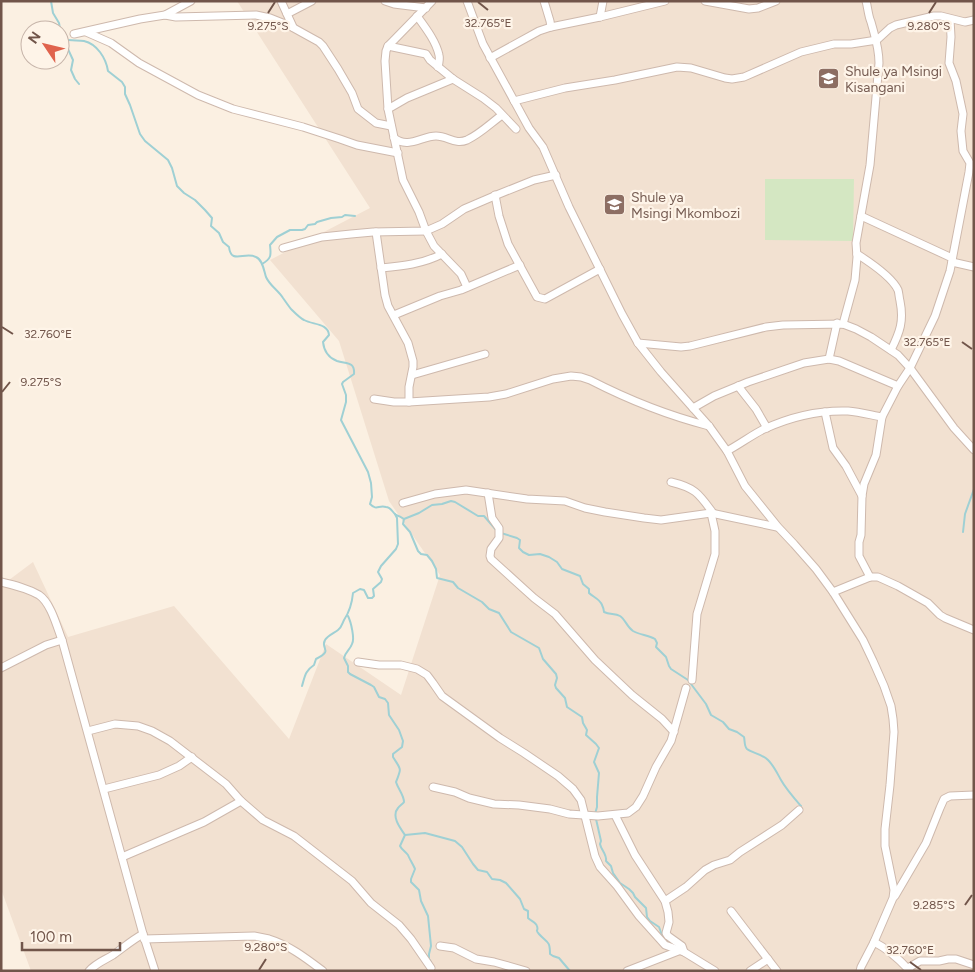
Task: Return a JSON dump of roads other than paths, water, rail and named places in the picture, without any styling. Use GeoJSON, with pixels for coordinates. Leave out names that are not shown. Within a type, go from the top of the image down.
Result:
{"type":"FeatureCollection","features":[{"type":"Feature","properties":{"kind":"street"},"geometry":{"type":"LineString","coordinates":[[74,34],[165,15],[191,1]]}},
{"type":"Feature","properties":{"kind":"street"},"geometry":{"type":"LineString","coordinates":[[281,1],[294,28]]}},
{"type":"Feature","properties":{"kind":"street"},"geometry":{"type":"LineString","coordinates":[[287,14],[312,1]]}},
{"type":"Feature","properties":{"kind":"street"},"geometry":{"type":"LineString","coordinates":[[385,1],[426,8]]}},
{"type":"Feature","properties":{"kind":"street"},"geometry":{"type":"LineString","coordinates":[[432,1],[388,46],[384,61],[388,109],[403,180],[434,246],[461,274],[467,288]]}},
{"type":"Feature","properties":{"kind":"street"},"geometry":{"type":"LineString","coordinates":[[467,1],[483,44],[529,128],[543,147],[569,207],[638,343],[660,372],[709,426],[728,451],[745,486],[833,592],[866,648],[891,706],[894,732],[885,829],[885,846],[894,890],[893,898]]}},
{"type":"Feature","properties":{"kind":"street"},"geometry":{"type":"LineString","coordinates":[[544,1],[551,27]]}},
{"type":"Feature","properties":{"kind":"street"},"geometry":{"type":"LineString","coordinates":[[600,18],[603,1]]}},
{"type":"Feature","properties":{"kind":"street"},"geometry":{"type":"LineString","coordinates":[[490,58],[539,31],[551,27],[600,18],[665,1]]}},
{"type":"Feature","properties":{"kind":"street"},"geometry":{"type":"LineString","coordinates":[[705,1],[749,9],[776,1]]}},
{"type":"Feature","properties":{"kind":"street"},"geometry":{"type":"LineString","coordinates":[[829,360],[854,280],[856,243],[870,165],[879,51],[866,1]]}},
{"type":"Feature","properties":{"kind":"street"},"geometry":{"type":"LineString","coordinates":[[165,15],[176,17],[256,15],[270,18],[294,28],[323,46],[352,94],[358,109],[379,125],[391,126]]}},
{"type":"Feature","properties":{"kind":"street"},"geometry":{"type":"LineString","coordinates":[[417,16],[430,34],[437,49],[439,55],[438,67]]}},
{"type":"Feature","properties":{"kind":"street"},"geometry":{"type":"LineString","coordinates":[[514,101],[565,88],[678,67],[691,68],[725,78],[744,77],[801,52],[834,44],[851,44],[877,40],[896,25],[934,16],[965,22],[974,20]]}},
{"type":"Feature","properties":{"kind":"street"},"geometry":{"type":"LineString","coordinates":[[870,577],[859,556],[864,484],[876,455],[882,417],[910,368],[935,316],[950,271],[970,166],[963,152],[961,125],[963,114],[956,81],[949,63],[952,37],[950,19]]}},
{"type":"Feature","properties":{"kind":"street"},"geometry":{"type":"LineString","coordinates":[[86,32],[111,43],[139,63],[198,95],[233,109],[303,127],[357,145],[398,153]]}},
{"type":"Feature","properties":{"kind":"street"},"geometry":{"type":"LineString","coordinates":[[388,46],[424,53],[453,79],[483,98],[516,129]]}},
{"type":"Feature","properties":{"kind":"street"},"geometry":{"type":"LineString","coordinates":[[388,109],[408,98],[453,79]]}},
{"type":"Feature","properties":{"kind":"street"},"geometry":{"type":"LineString","coordinates":[[394,138],[404,143],[437,136],[459,142],[467,140],[502,115]]}},
{"type":"Feature","properties":{"kind":"street"},"geometry":{"type":"LineString","coordinates":[[283,248],[322,237],[376,232],[426,231],[442,224],[464,209],[534,180],[556,175]]}},
{"type":"Feature","properties":{"kind":"street"},"geometry":{"type":"LineString","coordinates":[[495,196],[508,244],[537,297],[545,299],[600,269]]}},
{"type":"Feature","properties":{"kind":"street"},"geometry":{"type":"LineString","coordinates":[[861,216],[952,260],[974,268]]}},
{"type":"Feature","properties":{"kind":"street"},"geometry":{"type":"LineString","coordinates":[[376,232],[388,306],[408,343],[413,361],[414,367],[409,387],[409,402]]}},
{"type":"Feature","properties":{"kind":"street"},"geometry":{"type":"LineString","coordinates":[[381,268],[414,264],[442,254]]}},
{"type":"Feature","properties":{"kind":"street"},"geometry":{"type":"LineString","coordinates":[[856,254],[877,268],[892,282],[899,292],[902,313],[900,328],[890,350]]}},
{"type":"Feature","properties":{"kind":"street"},"geometry":{"type":"LineString","coordinates":[[394,315],[440,296],[467,288],[520,265]]}},
{"type":"Feature","properties":{"kind":"street"},"geometry":{"type":"LineString","coordinates":[[638,343],[681,347],[766,327],[840,323],[871,336],[898,355],[910,368],[954,428],[974,450]]}},
{"type":"Feature","properties":{"kind":"street"},"geometry":{"type":"LineString","coordinates":[[412,374],[485,354]]}},
{"type":"Feature","properties":{"kind":"street"},"geometry":{"type":"LineString","coordinates":[[693,408],[714,396],[738,386],[804,363],[829,360],[839,361],[898,386]]}},
{"type":"Feature","properties":{"kind":"street"},"geometry":{"type":"LineString","coordinates":[[374,399],[409,402],[489,398],[553,379],[571,376],[590,380],[655,410],[686,421],[709,426]]}},
{"type":"Feature","properties":{"kind":"street"},"geometry":{"type":"LineString","coordinates":[[738,386],[767,428]]}},
{"type":"Feature","properties":{"kind":"street"},"geometry":{"type":"LineString","coordinates":[[728,451],[767,428],[809,414],[846,411],[882,417]]}},
{"type":"Feature","properties":{"kind":"street"},"geometry":{"type":"LineString","coordinates":[[825,412],[833,448],[846,466],[862,496]]}},
{"type":"Feature","properties":{"kind":"street"},"geometry":{"type":"LineString","coordinates":[[671,482],[690,488],[702,497],[712,513],[715,531],[715,554],[696,614],[692,680]]}},
{"type":"Feature","properties":{"kind":"street"},"geometry":{"type":"LineString","coordinates":[[403,503],[435,494],[466,490],[527,500],[566,502],[605,512],[661,520],[712,513],[778,527]]}},
{"type":"Feature","properties":{"kind":"street"},"geometry":{"type":"LineString","coordinates":[[488,493],[492,518],[499,528],[499,538],[491,549],[491,559],[534,598],[555,614],[596,660],[674,732]]}},
{"type":"Feature","properties":{"kind":"street"},"geometry":{"type":"LineString","coordinates":[[833,592],[870,577],[878,577],[928,602],[945,618],[974,630]]}},
{"type":"Feature","properties":{"kind":"street"},"geometry":{"type":"LineString","coordinates":[[1,582],[20,586],[40,596],[50,610],[62,640],[155,971]]}},
{"type":"Feature","properties":{"kind":"street"},"geometry":{"type":"LineString","coordinates":[[1,668],[46,645],[62,640]]}},
{"type":"Feature","properties":{"kind":"street"},"geometry":{"type":"LineString","coordinates":[[358,662],[401,665],[417,669],[427,675],[442,696],[574,789],[581,800],[592,848],[600,867],[660,941],[665,945],[683,951],[715,971]]}},
{"type":"Feature","properties":{"kind":"street"},"geometry":{"type":"LineString","coordinates":[[432,787],[494,804],[519,804],[569,814],[598,816],[628,813],[636,807],[671,741],[686,688]]}},
{"type":"Feature","properties":{"kind":"street"},"geometry":{"type":"LineString","coordinates":[[88,731],[115,724],[138,726],[170,741],[226,784],[263,820],[294,836],[352,881],[371,903],[399,925],[416,945],[431,968]]}},
{"type":"Feature","properties":{"kind":"street"},"geometry":{"type":"LineString","coordinates":[[104,789],[159,775],[192,758]]}},
{"type":"Feature","properties":{"kind":"street"},"geometry":{"type":"LineString","coordinates":[[860,971],[893,898],[926,843],[944,799],[950,796],[974,795]]}},
{"type":"Feature","properties":{"kind":"street"},"geometry":{"type":"LineString","coordinates":[[122,857],[204,822],[242,801]]}},
{"type":"Feature","properties":{"kind":"street"},"geometry":{"type":"LineString","coordinates":[[665,901],[686,887],[705,870],[730,860],[782,825],[798,810]]}},
{"type":"Feature","properties":{"kind":"street"},"geometry":{"type":"LineString","coordinates":[[615,815],[636,855],[665,901],[669,922],[666,933],[671,939],[682,946],[683,951]]}},
{"type":"Feature","properties":{"kind":"street"},"geometry":{"type":"LineString","coordinates":[[731,911],[777,971]]}},
{"type":"Feature","properties":{"kind":"street"},"geometry":{"type":"LineString","coordinates":[[89,971],[133,939],[144,936],[254,936],[270,939],[309,960],[324,971]]}},
{"type":"Feature","properties":{"kind":"street"},"geometry":{"type":"LineString","coordinates":[[874,942],[899,959],[909,969],[920,961],[948,959],[956,959],[974,965]]}},
{"type":"Feature","properties":{"kind":"street"},"geometry":{"type":"LineString","coordinates":[[440,946],[454,948],[476,959],[494,962],[507,968],[526,971]]}},
{"type":"Feature","properties":{"kind":"street"},"geometry":{"type":"LineString","coordinates":[[627,971],[683,951]]}},
{"type":"Feature","properties":{"kind":"street"},"geometry":{"type":"LineString","coordinates":[[750,971],[768,959]]}},
{"type":"Feature","properties":{"kind":"waterway"},"geometry":{"type":"LineString","coordinates":[[51,1],[53,13],[59,23],[61,34],[73,60],[71,70],[79,84]]}},
{"type":"Feature","properties":{"kind":"waterway"},"geometry":{"type":"LineString","coordinates":[[70,40],[84,41],[97,48],[105,61],[108,71],[122,82],[125,87],[125,94],[140,134],[145,141],[168,160],[177,186],[195,200],[212,218],[211,226],[219,233],[223,242],[229,247],[230,252],[236,256],[247,255],[258,258],[262,263],[266,277],[292,310],[302,319],[326,328],[329,335],[323,342],[327,354],[334,360],[353,367],[354,374],[342,384],[346,395],[346,402],[341,420],[368,472],[372,497],[370,504],[376,507],[389,508],[396,515],[404,519],[432,505],[451,501],[478,516],[484,516],[497,531]]}},
{"type":"Feature","properties":{"kind":"waterway"},"geometry":{"type":"LineString","coordinates":[[262,264],[270,256],[270,245],[277,237],[290,230],[302,230],[308,225],[331,218],[345,215],[355,216]]}},
{"type":"Feature","properties":{"kind":"waterway"},"geometry":{"type":"LineString","coordinates":[[963,532],[965,514],[974,489]]}},
{"type":"Feature","properties":{"kind":"waterway"},"geometry":{"type":"LineString","coordinates":[[302,686],[307,672],[314,665],[316,659],[324,654],[325,640],[341,627],[348,614],[353,593],[360,589],[364,590],[368,598],[374,596],[373,589],[382,579],[378,572],[398,544],[397,518],[395,514]]}},
{"type":"Feature","properties":{"kind":"waterway"},"geometry":{"type":"LineString","coordinates":[[404,519],[403,524],[410,532],[418,551],[421,554],[427,555],[432,561],[436,569],[437,578],[453,582],[458,588],[482,602],[489,609],[499,613],[511,632],[539,648],[543,659],[556,674],[555,685],[565,698],[567,707],[582,717],[587,730],[586,735],[599,748],[594,762],[599,773],[595,814]]}},
{"type":"Feature","properties":{"kind":"waterway"},"geometry":{"type":"LineString","coordinates":[[501,533],[520,540],[519,548],[523,552],[529,555],[540,554],[549,557],[557,562],[562,569],[580,576],[583,584],[589,589],[589,593],[601,603],[604,612],[620,616],[633,631],[655,639],[656,647],[666,657],[671,669],[688,680],[706,704],[711,715],[723,722],[729,729],[744,737],[747,749],[768,760],[785,787],[801,806]]}},
{"type":"Feature","properties":{"kind":"waterway"},"geometry":{"type":"LineString","coordinates":[[348,616],[353,638],[353,642],[344,658],[348,666],[348,672],[374,687],[379,697],[385,699],[388,703],[389,715],[399,730],[403,741],[402,747],[393,754],[393,757],[400,769],[396,782],[404,802],[395,815],[405,835]]}},
{"type":"Feature","properties":{"kind":"waterway"},"geometry":{"type":"LineString","coordinates":[[596,819],[600,844],[613,873],[620,883],[629,889],[646,908],[647,917],[659,927],[663,938],[672,943]]}},
{"type":"Feature","properties":{"kind":"waterway"},"geometry":{"type":"LineString","coordinates":[[405,835],[425,833],[455,841],[462,847],[478,870],[487,872],[492,879],[506,883],[520,899],[524,909],[528,911],[528,918],[535,923],[537,931],[548,942],[550,954],[559,958],[570,971]]}},
{"type":"Feature","properties":{"kind":"waterway"},"geometry":{"type":"LineString","coordinates":[[405,835],[400,846],[408,855],[415,869],[411,882],[419,890],[421,901],[428,916],[431,946],[429,959],[431,962]]}},
{"type":"Feature","properties":{"kind":"place","name":"Shule ya Msingi Kisangani"},"geometry":{"type":"Point","coordinates":[829,79]}},
{"type":"Feature","properties":{"kind":"place","name":"Shule ya Msingi Mkombozi"},"geometry":{"type":"Point","coordinates":[615,205]}}]}
